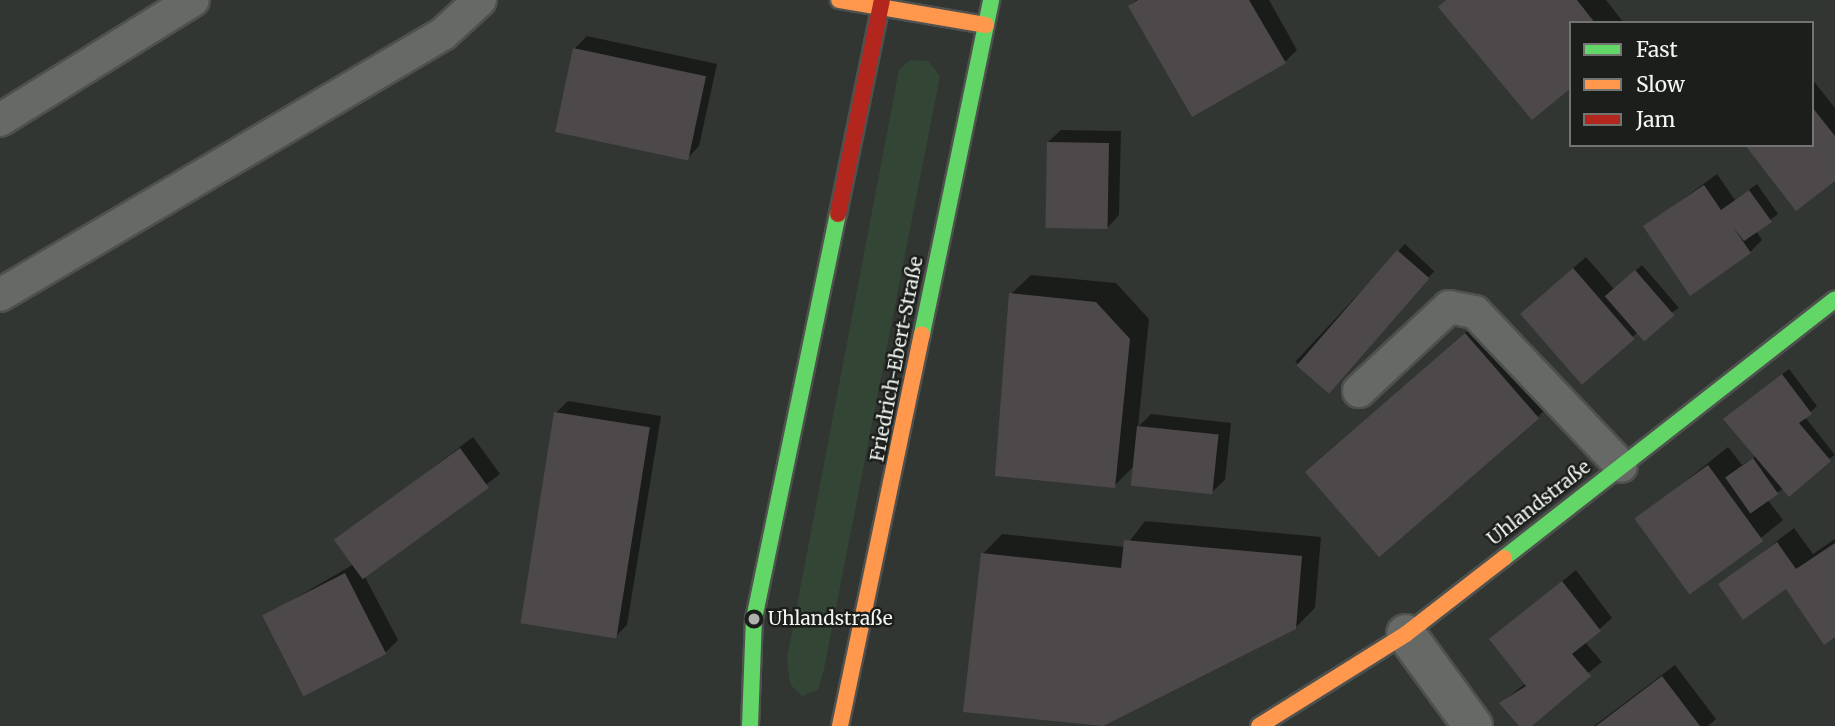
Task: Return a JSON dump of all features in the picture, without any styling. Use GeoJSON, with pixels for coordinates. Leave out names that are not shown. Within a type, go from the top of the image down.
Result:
{"type":"FeatureCollection","features":[{"type":"Feature","properties":{"kind":"street"},"geometry":{"type":"LineString","coordinates":[[839,0],[881,2],[986,25]]}},
{"type":"Feature","properties":{"kind":"street","name":"Friedrich-Ebert-Straße"},"geometry":{"type":"LineString","coordinates":[[840,726],[990,0]]}},
{"type":"Feature","properties":{"kind":"street"},"geometry":{"type":"LineString","coordinates":[[750,726],[754,619],[881,2]]}},
{"type":"Feature","properties":{"kind":"street","name":"Uhlandstraße"},"geometry":{"type":"LineString","coordinates":[[1259,726],[1406,634],[1835,299]]}},
{"type":"Feature","properties":{"kind":"street"},"geometry":{"type":"LineString","coordinates":[[1406,634],[1473,726]]}},
{"type":"Feature","properties":{"kind":"lane"},"geometry":{"type":"LineString","coordinates":[[0,120],[193,0]]}},
{"type":"Feature","properties":{"kind":"lane"},"geometry":{"type":"LineString","coordinates":[[0,295],[443,34],[480,0]]}},
{"type":"Feature","properties":{"kind":"lane"},"geometry":{"type":"LineString","coordinates":[[1359,391],[1449,307],[1475,312],[1621,466]]}},
{"type":"Feature","properties":{"kind":"green space"},"geometry":{"type":"Polygon","coordinates":[[[910,60],[928,61],[940,76],[824,669],[818,690],[802,696],[790,684],[787,658],[899,70],[910,60]]]}},
{"type":"Feature","properties":{"kind":"building"},"geometry":{"type":"Polygon","coordinates":[[[1138,0],[1249,0],[1286,63],[1192,117],[1128,6],[1138,0]]]}},
{"type":"Feature","properties":{"kind":"building"},"geometry":{"type":"Polygon","coordinates":[[[1446,0],[1577,0],[1593,21],[1569,21],[1569,90],[1532,120],[1438,7],[1446,0]]]}},
{"type":"Feature","properties":{"kind":"building"},"geometry":{"type":"Polygon","coordinates":[[[573,48],[706,76],[688,160],[555,132],[573,48]]]}},
{"type":"Feature","properties":{"kind":"building"},"geometry":{"type":"Polygon","coordinates":[[[1814,110],[1835,136],[1835,181],[1796,211],[1747,147],[1814,147],[1814,110]]]}},
{"type":"Feature","properties":{"kind":"building"},"geometry":{"type":"Polygon","coordinates":[[[1047,142],[1109,143],[1107,229],[1045,228],[1047,142]]]}},
{"type":"Feature","properties":{"kind":"building"},"geometry":{"type":"Polygon","coordinates":[[[1704,185],[1721,210],[1749,190],[1772,222],[1744,241],[1733,227],[1751,253],[1690,296],[1643,226],[1704,185]]]}},
{"type":"Feature","properties":{"kind":"building"},"geometry":{"type":"Polygon","coordinates":[[[1397,250],[1429,278],[1329,394],[1297,365],[1397,250]]]}},
{"type":"Feature","properties":{"kind":"building"},"geometry":{"type":"Polygon","coordinates":[[[1573,268],[1635,339],[1582,385],[1520,314],[1573,268]]]}},
{"type":"Feature","properties":{"kind":"building"},"geometry":{"type":"Polygon","coordinates":[[[1635,270],[1674,315],[1644,342],[1605,296],[1635,270]]]}},
{"type":"Feature","properties":{"kind":"building"},"geometry":{"type":"Polygon","coordinates":[[[1009,293],[1096,302],[1130,339],[1115,488],[995,476],[1009,293]]]}},
{"type":"Feature","properties":{"kind":"building"},"geometry":{"type":"Polygon","coordinates":[[[1465,333],[1539,418],[1379,557],[1305,472],[1465,333]]]}},
{"type":"Feature","properties":{"kind":"building"},"geometry":{"type":"Polygon","coordinates":[[[1782,374],[1812,414],[1799,423],[1831,461],[1789,497],[1723,419],[1782,374]]]}},
{"type":"Feature","properties":{"kind":"building"},"geometry":{"type":"Polygon","coordinates":[[[554,412],[650,427],[616,639],[521,623],[554,412]]]}},
{"type":"Feature","properties":{"kind":"building"},"geometry":{"type":"Polygon","coordinates":[[[1137,426],[1219,435],[1212,494],[1131,486],[1137,426]]]}},
{"type":"Feature","properties":{"kind":"building"},"geometry":{"type":"Polygon","coordinates":[[[460,448],[489,488],[363,579],[334,540],[460,448]]]}},
{"type":"Feature","properties":{"kind":"building"},"geometry":{"type":"Polygon","coordinates":[[[1753,458],[1778,494],[1750,514],[1725,478],[1753,458]]]}},
{"type":"Feature","properties":{"kind":"building"},"geometry":{"type":"Polygon","coordinates":[[[1708,465],[1763,541],[1690,595],[1634,518],[1708,465]]]}},
{"type":"Feature","properties":{"kind":"building"},"geometry":{"type":"Polygon","coordinates":[[[1124,540],[1302,556],[1296,629],[1103,726],[963,712],[981,553],[1121,568],[1124,540]]]}},
{"type":"Feature","properties":{"kind":"building"},"geometry":{"type":"Polygon","coordinates":[[[1777,542],[1796,569],[1835,543],[1835,637],[1824,645],[1786,589],[1743,620],[1718,584],[1777,542]]]}},
{"type":"Feature","properties":{"kind":"building"},"geometry":{"type":"Polygon","coordinates":[[[345,573],[386,654],[303,696],[262,615],[345,573]]]}},
{"type":"Feature","properties":{"kind":"building"},"geometry":{"type":"Polygon","coordinates":[[[1562,581],[1601,631],[1572,654],[1591,676],[1532,726],[1519,726],[1499,703],[1526,686],[1489,639],[1562,581]]]}},
{"type":"Feature","properties":{"kind":"building"},"geometry":{"type":"Polygon","coordinates":[[[1662,676],[1700,726],[1596,726],[1662,676]]]}},
{"type":"Feature","properties":{"kind":"traffic: fast"},"geometry":{"type":"LineString","coordinates":[[922,334],[991,0]]}},
{"type":"Feature","properties":{"kind":"traffic: fast"},"geometry":{"type":"LineString","coordinates":[[750,726],[754,619],[838,214]]}},
{"type":"Feature","properties":{"kind":"traffic: fast"},"geometry":{"type":"LineString","coordinates":[[1504,558],[1835,299]]}},
{"type":"Feature","properties":{"kind":"traffic: slow"},"geometry":{"type":"LineString","coordinates":[[839,0],[986,25]]}},
{"type":"Feature","properties":{"kind":"traffic: slow"},"geometry":{"type":"LineString","coordinates":[[840,726],[922,334]]}},
{"type":"Feature","properties":{"kind":"traffic: slow"},"geometry":{"type":"LineString","coordinates":[[1259,726],[1406,634],[1504,558]]}},
{"type":"Feature","properties":{"kind":"traffic: jam"},"geometry":{"type":"LineString","coordinates":[[838,214],[882,0]]}},
{"type":"Feature","properties":{"kind":"place","name":"Uhlandstraße"},"geometry":{"type":"Point","coordinates":[754,619]}}]}
